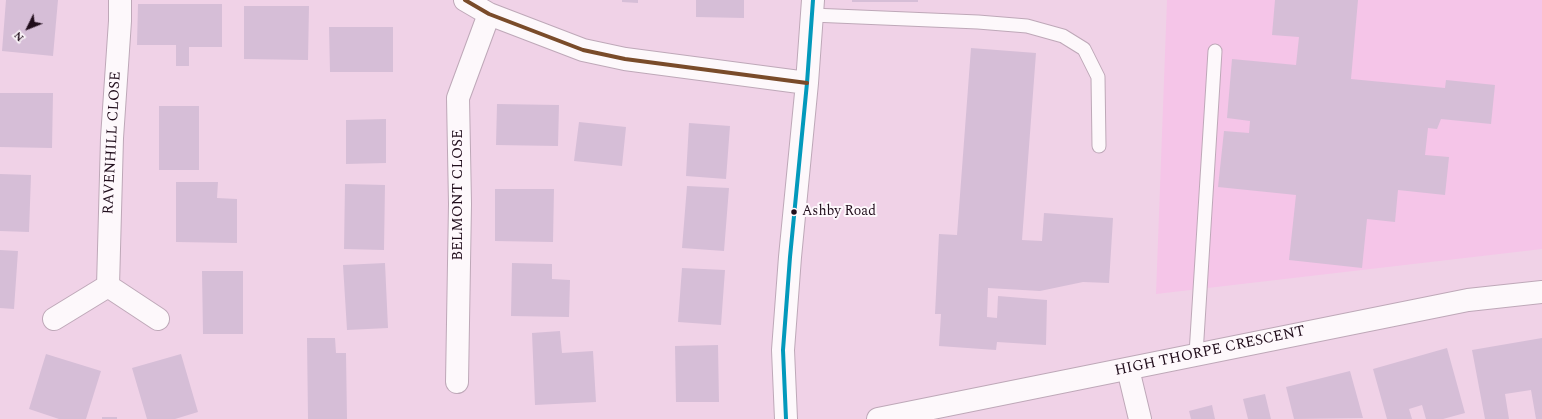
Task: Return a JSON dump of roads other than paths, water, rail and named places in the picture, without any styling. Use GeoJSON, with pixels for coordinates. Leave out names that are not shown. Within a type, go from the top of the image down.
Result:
{"type":"FeatureCollection","features":[{"type":"Feature","properties":{"kind":"street","name":"RAVENHILL CLOSE"},"geometry":{"type":"LineString","coordinates":[[108,286],[112,138],[120,21],[120,0]]}},
{"type":"Feature","properties":{"kind":"street"},"geometry":{"type":"LineString","coordinates":[[465,0],[489,14],[583,50],[625,59],[807,83]]}},
{"type":"Feature","properties":{"kind":"street"},"geometry":{"type":"LineString","coordinates":[[786,419],[783,350],[790,256],[813,8]]}},
{"type":"Feature","properties":{"kind":"street","name":"BELMONT CLOSE"},"geometry":{"type":"LineString","coordinates":[[457,382],[460,204],[458,98],[489,14]]}},
{"type":"Feature","properties":{"kind":"street"},"geometry":{"type":"LineString","coordinates":[[54,319],[108,286],[158,319]]}},
{"type":"Feature","properties":{"kind":"street","name":"HIGH THORPE CRESCENT"},"geometry":{"type":"LineString","coordinates":[[878,419],[1468,300],[1542,292]]}},
{"type":"Feature","properties":{"kind":"street"},"geometry":{"type":"LineString","coordinates":[[1128,369],[1140,419]]}},
{"type":"Feature","properties":{"kind":"lane"},"geometry":{"type":"LineString","coordinates":[[813,8],[1027,26],[1063,36],[1084,49],[1098,77],[1099,146]]}},
{"type":"Feature","properties":{"kind":"lane"},"geometry":{"type":"LineString","coordinates":[[1196,354],[1215,51]]}},
{"type":"Feature","properties":{"kind":"place","name":"Ashby Road"},"geometry":{"type":"Point","coordinates":[794,212]}}]}
